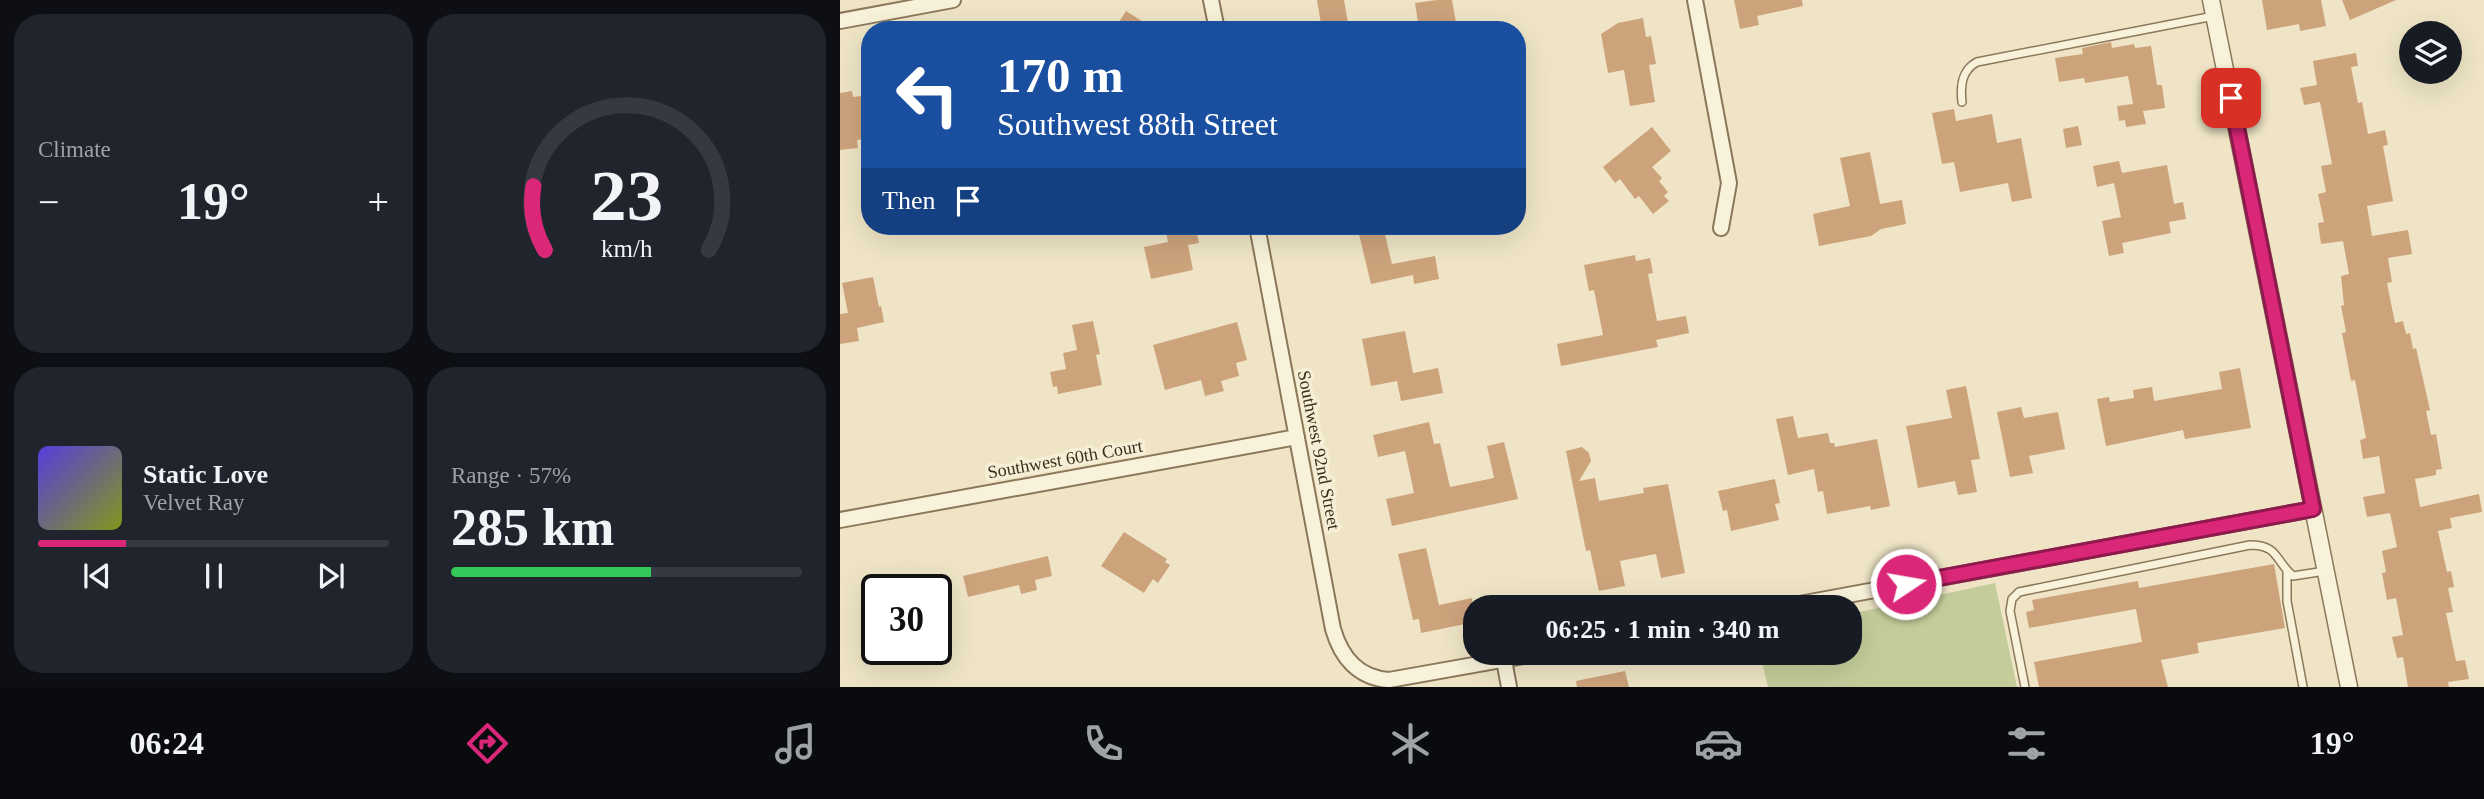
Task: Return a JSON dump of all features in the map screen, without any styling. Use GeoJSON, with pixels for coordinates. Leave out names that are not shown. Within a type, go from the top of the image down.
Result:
{"type":"FeatureCollection","features":[{"type":"Feature","properties":{"kind":"street"},"geometry":{"type":"LineString","coordinates":[[840,22],[953,0]]}},
{"type":"Feature","properties":{"kind":"street"},"geometry":{"type":"LineString","coordinates":[[1211,0],[1215,21]]}},
{"type":"Feature","properties":{"kind":"street"},"geometry":{"type":"LineString","coordinates":[[1695,0],[1729,183],[1721,228]]}},
{"type":"Feature","properties":{"kind":"street"},"geometry":{"type":"LineString","coordinates":[[2213,8],[2349,687]]}},
{"type":"Feature","properties":{"kind":"street","name":"Southwest 92nd Street"},"geometry":{"type":"LineString","coordinates":[[1258,235],[1337,642],[1342,654],[1361,672],[1388,680],[1475,665]]}},
{"type":"Feature","properties":{"kind":"street","name":"Southwest 60th Court"},"geometry":{"type":"LineString","coordinates":[[840,520],[1297,437]]}},
{"type":"Feature","properties":{"kind":"street"},"geometry":{"type":"LineString","coordinates":[[1848,595],[2313,509]]}},
{"type":"Feature","properties":{"kind":"street"},"geometry":{"type":"LineString","coordinates":[[1505,665],[1509,687]]}},
{"type":"Feature","properties":{"kind":"lane"},"geometry":{"type":"LineString","coordinates":[[1962,102],[1964,76],[1968,67],[1977,62],[2213,8]]}},
{"type":"Feature","properties":{"kind":"lane"},"geometry":{"type":"LineString","coordinates":[[2025,687],[2010,611],[2012,598],[2019,592],[2250,545],[2264,546],[2272,550],[2293,576],[2326,571]]}},
{"type":"Feature","properties":{"kind":"lane"},"geometry":{"type":"LineString","coordinates":[[2287,571],[2287,601],[2303,687]]}},
{"type":"Feature","properties":{"kind":"green space"},"geometry":{"type":"Polygon","coordinates":[[[1995,583],[2017,687],[1768,687],[1763,665],[1862,665],[1862,611],[1995,583]]]}},
{"type":"Feature","properties":{"kind":"building"},"geometry":{"type":"Polygon","coordinates":[[[1317,0],[1344,0],[1348,21],[1320,21],[1317,0]]]}},
{"type":"Feature","properties":{"kind":"building"},"geometry":{"type":"Polygon","coordinates":[[[1452,0],[1456,21],[1418,21],[1415,3],[1452,0]]]}},
{"type":"Feature","properties":{"kind":"building"},"geometry":{"type":"Polygon","coordinates":[[[1734,0],[1802,0],[1803,6],[1757,16],[1759,25],[1740,29],[1734,0]]]}},
{"type":"Feature","properties":{"kind":"building"},"geometry":{"type":"Polygon","coordinates":[[[2262,0],[2321,0],[2326,26],[2300,31],[2299,24],[2267,30],[2262,0]]]}},
{"type":"Feature","properties":{"kind":"building"},"geometry":{"type":"Polygon","coordinates":[[[2342,0],[2396,0],[2350,20],[2342,0]]]}},
{"type":"Feature","properties":{"kind":"building"},"geometry":{"type":"Polygon","coordinates":[[[1126,11],[1142,21],[1120,21],[1126,11]]]}},
{"type":"Feature","properties":{"kind":"building"},"geometry":{"type":"Polygon","coordinates":[[[1643,18],[1646,37],[1651,36],[1656,64],[1649,65],[1655,102],[1630,106],[1624,70],[1608,73],[1601,34],[1618,23],[1643,18]]]}},
{"type":"Feature","properties":{"kind":"building"},"geometry":{"type":"Polygon","coordinates":[[[2111,42],[2112,48],[2134,44],[2135,48],[2151,46],[2157,85],[2162,85],[2165,108],[2143,111],[2146,124],[2126,127],[2125,120],[2119,121],[2117,106],[2133,104],[2128,76],[2085,83],[2084,78],[2059,82],[2055,58],[2083,54],[2082,48],[2111,42]]]}},
{"type":"Feature","properties":{"kind":"building"},"geometry":{"type":"Polygon","coordinates":[[[2356,53],[2358,66],[2351,67],[2358,103],[2362,102],[2368,134],[2385,130],[2388,145],[2383,146],[2393,201],[2367,206],[2372,236],[2408,230],[2412,254],[2388,258],[2392,282],[2387,283],[2395,323],[2403,321],[2406,334],[2410,333],[2413,349],[2416,348],[2430,410],[2426,411],[2431,435],[2436,434],[2442,469],[2436,470],[2436,475],[2415,479],[2420,507],[2479,494],[2482,512],[2450,518],[2452,528],[2438,531],[2447,572],[2451,571],[2454,587],[2448,588],[2453,612],[2446,613],[2456,661],[2465,660],[2469,679],[2448,682],[2449,687],[2408,687],[2403,657],[2397,658],[2392,637],[2403,635],[2396,598],[2387,600],[2382,573],[2386,572],[2382,551],[2397,547],[2390,513],[2367,517],[2363,497],[2385,493],[2379,456],[2363,459],[2360,440],[2366,438],[2355,380],[2351,381],[2342,333],[2346,332],[2341,306],[2344,305],[2341,276],[2349,274],[2343,241],[2321,244],[2318,223],[2324,222],[2318,194],[2326,192],[2321,166],[2332,164],[2320,102],[2304,105],[2300,88],[2317,85],[2313,61],[2356,53]]]}},
{"type":"Feature","properties":{"kind":"building"},"geometry":{"type":"Polygon","coordinates":[[[852,91],[853,97],[861,96],[861,139],[857,140],[858,148],[840,150],[840,93],[852,91]]]}},
{"type":"Feature","properties":{"kind":"building"},"geometry":{"type":"Polygon","coordinates":[[[1954,109],[1956,121],[1992,114],[1997,143],[2021,138],[2032,198],[2012,202],[2008,183],[1960,192],[1954,162],[1942,164],[1932,113],[1954,109]]]}},
{"type":"Feature","properties":{"kind":"building"},"geometry":{"type":"Polygon","coordinates":[[[2078,126],[2082,145],[2066,148],[2063,129],[2078,126]]]}},
{"type":"Feature","properties":{"kind":"building"},"geometry":{"type":"Polygon","coordinates":[[[1652,127],[1671,151],[1652,167],[1662,178],[1659,181],[1668,192],[1664,196],[1669,201],[1653,214],[1639,196],[1635,199],[1620,179],[1615,183],[1603,167],[1652,127]]]}},
{"type":"Feature","properties":{"kind":"building"},"geometry":{"type":"Polygon","coordinates":[[[1870,152],[1880,204],[1902,200],[1906,224],[1881,229],[1871,236],[1819,246],[1813,214],[1850,206],[1840,158],[1870,152]]]}},
{"type":"Feature","properties":{"kind":"building"},"geometry":{"type":"Polygon","coordinates":[[[2119,161],[2122,173],[2167,165],[2174,204],[2183,202],[2186,219],[2169,222],[2171,233],[2122,243],[2124,253],[2109,256],[2102,221],[2121,217],[2114,183],[2097,187],[2093,166],[2119,161]]]}},
{"type":"Feature","properties":{"kind":"building"},"geometry":{"type":"Polygon","coordinates":[[[1167,235],[1197,235],[1199,243],[1188,245],[1193,270],[1151,279],[1144,247],[1168,242],[1167,235]]]}},
{"type":"Feature","properties":{"kind":"building"},"geometry":{"type":"Polygon","coordinates":[[[1359,235],[1385,235],[1392,264],[1435,256],[1439,279],[1414,284],[1413,275],[1371,284],[1359,235]]]}},
{"type":"Feature","properties":{"kind":"building"},"geometry":{"type":"Polygon","coordinates":[[[1635,255],[1636,261],[1650,258],[1653,273],[1648,274],[1657,321],[1686,316],[1689,333],[1656,340],[1658,347],[1561,366],[1557,344],[1603,335],[1594,290],[1589,291],[1584,265],[1635,255]]]}},
{"type":"Feature","properties":{"kind":"building"},"geometry":{"type":"Polygon","coordinates":[[[873,277],[884,322],[857,328],[859,341],[840,344],[840,314],[848,313],[842,283],[873,277]]]}},
{"type":"Feature","properties":{"kind":"building"},"geometry":{"type":"Polygon","coordinates":[[[1093,321],[1100,354],[1096,355],[1102,385],[1058,394],[1057,386],[1053,387],[1050,372],[1066,369],[1063,353],[1077,350],[1072,325],[1093,321]]]}},
{"type":"Feature","properties":{"kind":"building"},"geometry":{"type":"Polygon","coordinates":[[[1237,322],[1247,360],[1236,363],[1239,376],[1221,381],[1224,391],[1205,396],[1201,380],[1165,390],[1153,345],[1237,322]]]}},
{"type":"Feature","properties":{"kind":"building"},"geometry":{"type":"Polygon","coordinates":[[[1405,331],[1413,373],[1438,368],[1443,393],[1401,401],[1397,381],[1371,386],[1362,339],[1405,331]]]}},
{"type":"Feature","properties":{"kind":"building"},"geometry":{"type":"Polygon","coordinates":[[[2240,368],[2251,428],[2185,439],[2183,430],[2106,446],[2097,399],[2109,397],[2110,402],[2134,398],[2133,390],[2152,387],[2154,401],[2222,389],[2219,372],[2240,368]]]}},
{"type":"Feature","properties":{"kind":"building"},"geometry":{"type":"Polygon","coordinates":[[[1966,386],[1980,459],[1971,460],[1977,492],[1958,495],[1955,481],[1918,488],[1906,426],[1952,418],[1946,390],[1966,386]]]}},
{"type":"Feature","properties":{"kind":"building"},"geometry":{"type":"Polygon","coordinates":[[[2021,407],[2024,418],[2058,412],[2065,449],[2029,456],[2033,473],[2010,477],[1997,412],[2021,407]]]}},
{"type":"Feature","properties":{"kind":"building"},"geometry":{"type":"Polygon","coordinates":[[[1793,416],[1798,438],[1828,433],[1830,443],[1834,443],[1835,447],[1877,439],[1890,506],[1871,510],[1870,506],[1827,514],[1823,491],[1818,492],[1814,469],[1788,475],[1776,419],[1793,416]]]}},
{"type":"Feature","properties":{"kind":"building"},"geometry":{"type":"Polygon","coordinates":[[[1429,422],[1434,444],[1440,443],[1450,487],[1494,478],[1487,446],[1504,442],[1518,499],[1392,526],[1386,499],[1414,493],[1405,451],[1378,457],[1373,435],[1429,422]]]}},
{"type":"Feature","properties":{"kind":"building"},"geometry":{"type":"Polygon","coordinates":[[[1582,447],[1589,453],[1591,461],[1579,481],[1595,478],[1599,501],[1644,493],[1643,488],[1668,484],[1685,573],[1661,578],[1656,554],[1620,561],[1625,586],[1599,591],[1590,550],[1586,551],[1566,451],[1582,447]]]}},
{"type":"Feature","properties":{"kind":"building"},"geometry":{"type":"Polygon","coordinates":[[[1775,479],[1780,503],[1775,504],[1779,520],[1731,531],[1727,510],[1723,511],[1718,491],[1775,479]]]}},
{"type":"Feature","properties":{"kind":"building"},"geometry":{"type":"Polygon","coordinates":[[[1124,532],[1167,559],[1165,562],[1170,565],[1158,583],[1153,579],[1144,593],[1101,566],[1124,532]]]}},
{"type":"Feature","properties":{"kind":"building"},"geometry":{"type":"Polygon","coordinates":[[[1426,548],[1439,605],[1463,600],[1463,624],[1421,633],[1419,619],[1413,620],[1398,554],[1426,548]]]}},
{"type":"Feature","properties":{"kind":"building"},"geometry":{"type":"Polygon","coordinates":[[[1048,556],[1052,576],[1035,580],[1037,590],[1021,594],[1019,585],[968,597],[963,576],[1048,556]]]}},
{"type":"Feature","properties":{"kind":"building"},"geometry":{"type":"Polygon","coordinates":[[[2274,564],[2285,628],[2197,643],[2199,653],[2161,660],[2168,687],[2039,687],[2034,662],[2142,642],[2136,609],[2029,628],[2026,612],[2034,610],[2032,600],[2138,581],[2139,588],[2274,564]]]}},
{"type":"Feature","properties":{"kind":"building"},"geometry":{"type":"Polygon","coordinates":[[[1625,671],[1629,687],[1577,687],[1576,681],[1625,671]]]}},
{"type":"Feature","properties":{"kind":"route"},"geometry":{"type":"LineString","coordinates":[[1906,584],[2313,509],[2231,98]]}}]}
